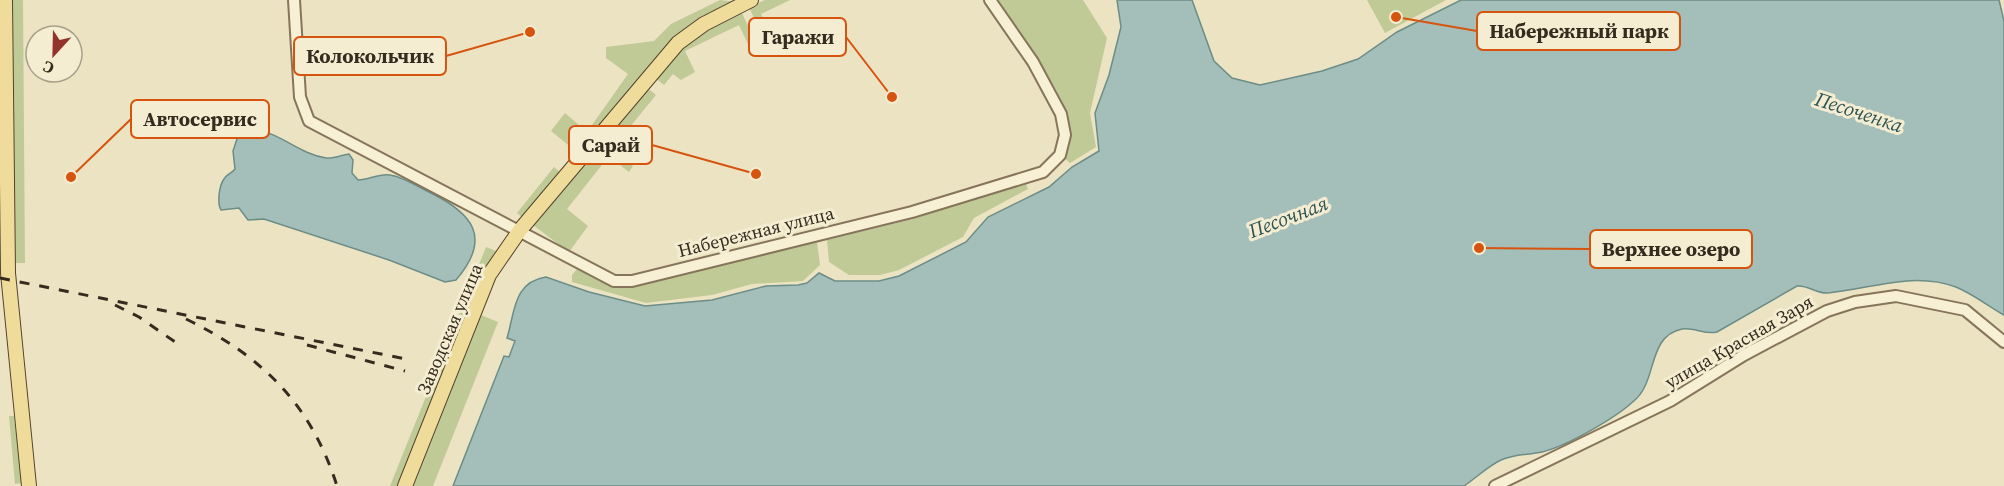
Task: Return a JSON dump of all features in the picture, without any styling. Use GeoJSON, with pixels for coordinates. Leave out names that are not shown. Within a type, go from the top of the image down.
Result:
{"type":"FeatureCollection","features":[{"type":"Feature","properties":{"kind":"main road"},"geometry":{"type":"LineString","coordinates":[[4,0],[5,304],[29,486]]}},
{"type":"Feature","properties":{"kind":"main road","name":"Заводская улица"},"geometry":{"type":"LineString","coordinates":[[405,486],[489,275],[520,230],[678,43],[704,24],[751,0]]}},
{"type":"Feature","properties":{"kind":"street","name":"Набережная улица"},"geometry":{"type":"LineString","coordinates":[[294,0],[300,97],[309,121],[614,281],[632,281],[912,212],[1043,172],[1060,155],[1065,135],[1061,114],[1033,62],[990,0]]}},
{"type":"Feature","properties":{"kind":"street","name":"улица Красная Заря"},"geometry":{"type":"LineString","coordinates":[[1495,486],[1670,401],[1744,355],[1827,310],[1855,302],[1896,296],[1965,310],[2004,342]]}},
{"type":"Feature","properties":{"kind":"green space"},"geometry":{"type":"Polygon","coordinates":[[[11,0],[23,0],[25,263],[15,263],[11,0]]]}},
{"type":"Feature","properties":{"kind":"green space"},"geometry":{"type":"Polygon","coordinates":[[[720,0],[737,2],[701,20],[599,131],[592,125],[628,74],[606,58],[606,47],[654,41],[671,24],[720,0]]]}},
{"type":"Feature","properties":{"kind":"green space"},"geometry":{"type":"Polygon","coordinates":[[[765,0],[790,0],[761,14],[777,47],[769,51],[749,7],[765,0]]]}},
{"type":"Feature","properties":{"kind":"green space"},"geometry":{"type":"Polygon","coordinates":[[[996,0],[1083,0],[1107,38],[1090,113],[1096,147],[1070,163],[1064,158],[1069,129],[1066,112],[1044,70],[996,0]]]}},
{"type":"Feature","properties":{"kind":"green space"},"geometry":{"type":"Polygon","coordinates":[[[1367,0],[1446,0],[1385,33],[1367,0]]]}},
{"type":"Feature","properties":{"kind":"green space"},"geometry":{"type":"Polygon","coordinates":[[[741,11],[761,54],[754,57],[739,25],[685,51],[695,72],[681,80],[673,74],[664,85],[655,78],[693,39],[741,11]]]}},
{"type":"Feature","properties":{"kind":"green space"},"geometry":{"type":"Polygon","coordinates":[[[646,87],[656,95],[616,144],[607,136],[646,87]]]}},
{"type":"Feature","properties":{"kind":"green space"},"geometry":{"type":"Polygon","coordinates":[[[565,113],[592,136],[578,153],[551,131],[565,113]]]}},
{"type":"Feature","properties":{"kind":"green space"},"geometry":{"type":"Polygon","coordinates":[[[602,141],[633,166],[629,172],[609,156],[567,209],[588,226],[569,252],[533,225],[602,141]]]}},
{"type":"Feature","properties":{"kind":"green space"},"geometry":{"type":"Polygon","coordinates":[[[554,167],[561,173],[524,219],[517,213],[554,167]]]}},
{"type":"Feature","properties":{"kind":"green space"},"geometry":{"type":"Polygon","coordinates":[[[1025,182],[1028,189],[974,218],[963,237],[899,270],[880,275],[849,275],[829,262],[827,240],[913,219],[1025,182]]]}},
{"type":"Feature","properties":{"kind":"green space"},"geometry":{"type":"Polygon","coordinates":[[[817,242],[820,265],[803,281],[752,284],[712,295],[646,303],[572,282],[572,275],[577,269],[614,284],[633,285],[817,242]]]}},
{"type":"Feature","properties":{"kind":"green space"},"geometry":{"type":"Polygon","coordinates":[[[486,247],[496,251],[402,486],[390,486],[486,247]]]}},
{"type":"Feature","properties":{"kind":"green space"},"geometry":{"type":"Polygon","coordinates":[[[481,315],[498,322],[433,486],[413,486],[481,315]]]}},
{"type":"Feature","properties":{"kind":"green space"},"geometry":{"type":"Polygon","coordinates":[[[9,416],[14,416],[22,483],[15,484],[9,416]]]}},
{"type":"Feature","properties":{"kind":"water"},"geometry":{"type":"Polygon","coordinates":[[[1117,0],[1192,0],[1214,61],[1232,78],[1260,85],[1322,71],[1358,59],[1397,32],[1461,0],[1999,0],[2004,21],[2004,315],[1962,290],[1940,282],[1892,282],[1828,293],[1797,286],[1717,332],[1682,329],[1671,333],[1658,349],[1643,390],[1618,414],[1552,449],[1501,460],[1464,486],[453,486],[504,356],[509,357],[515,341],[507,338],[517,300],[527,285],[546,277],[589,292],[645,306],[712,300],[766,286],[798,285],[807,283],[819,273],[835,281],[879,281],[899,276],[966,242],[988,217],[1049,187],[1072,167],[1099,151],[1095,113],[1109,75],[1121,27],[1117,0]]]}},
{"type":"Feature","properties":{"kind":"water"},"geometry":{"type":"Polygon","coordinates":[[[254,130],[272,135],[316,156],[329,158],[349,154],[353,160],[352,173],[358,180],[382,175],[395,176],[444,200],[466,218],[472,228],[475,239],[467,265],[456,280],[445,282],[389,260],[264,219],[248,220],[239,208],[221,210],[220,190],[222,182],[235,169],[233,151],[239,133],[254,130]]]}},
{"type":"Feature","properties":{"kind":"railway"},"geometry":{"type":"LineString","coordinates":[[0,278],[411,360]]}},
{"type":"Feature","properties":{"kind":"railway"},"geometry":{"type":"LineString","coordinates":[[115,305],[139,317],[178,344]]}},
{"type":"Feature","properties":{"kind":"railway"},"geometry":{"type":"LineString","coordinates":[[186,319],[238,349],[280,386],[298,407],[313,431],[337,486]]}},
{"type":"Feature","properties":{"kind":"railway"},"geometry":{"type":"LineString","coordinates":[[307,345],[405,371]]}},
{"type":"Feature","properties":{"kind":"place","name":"Набережный парк"},"geometry":{"type":"Point","coordinates":[1396,17]}},
{"type":"Feature","properties":{"kind":"place","name":"Колокольчик"},"geometry":{"type":"Point","coordinates":[530,32]}},
{"type":"Feature","properties":{"kind":"place","name":"Гаражи"},"geometry":{"type":"Point","coordinates":[892,97]}},
{"type":"Feature","properties":{"kind":"place","name":"Сарай"},"geometry":{"type":"Point","coordinates":[756,174]}},
{"type":"Feature","properties":{"kind":"place","name":"Автосервис"},"geometry":{"type":"Point","coordinates":[71,177]}},
{"type":"Feature","properties":{"kind":"place","name":"Верхнее озеро"},"geometry":{"type":"Point","coordinates":[1479,248]}},
{"type":"Feature","properties":{"kind":"water label","name":"Песоченка"},"geometry":{"type":"Point","coordinates":[1859,112]}},
{"type":"Feature","properties":{"kind":"water label","name":"Песочная"},"geometry":{"type":"Point","coordinates":[1288,217]}}]}
